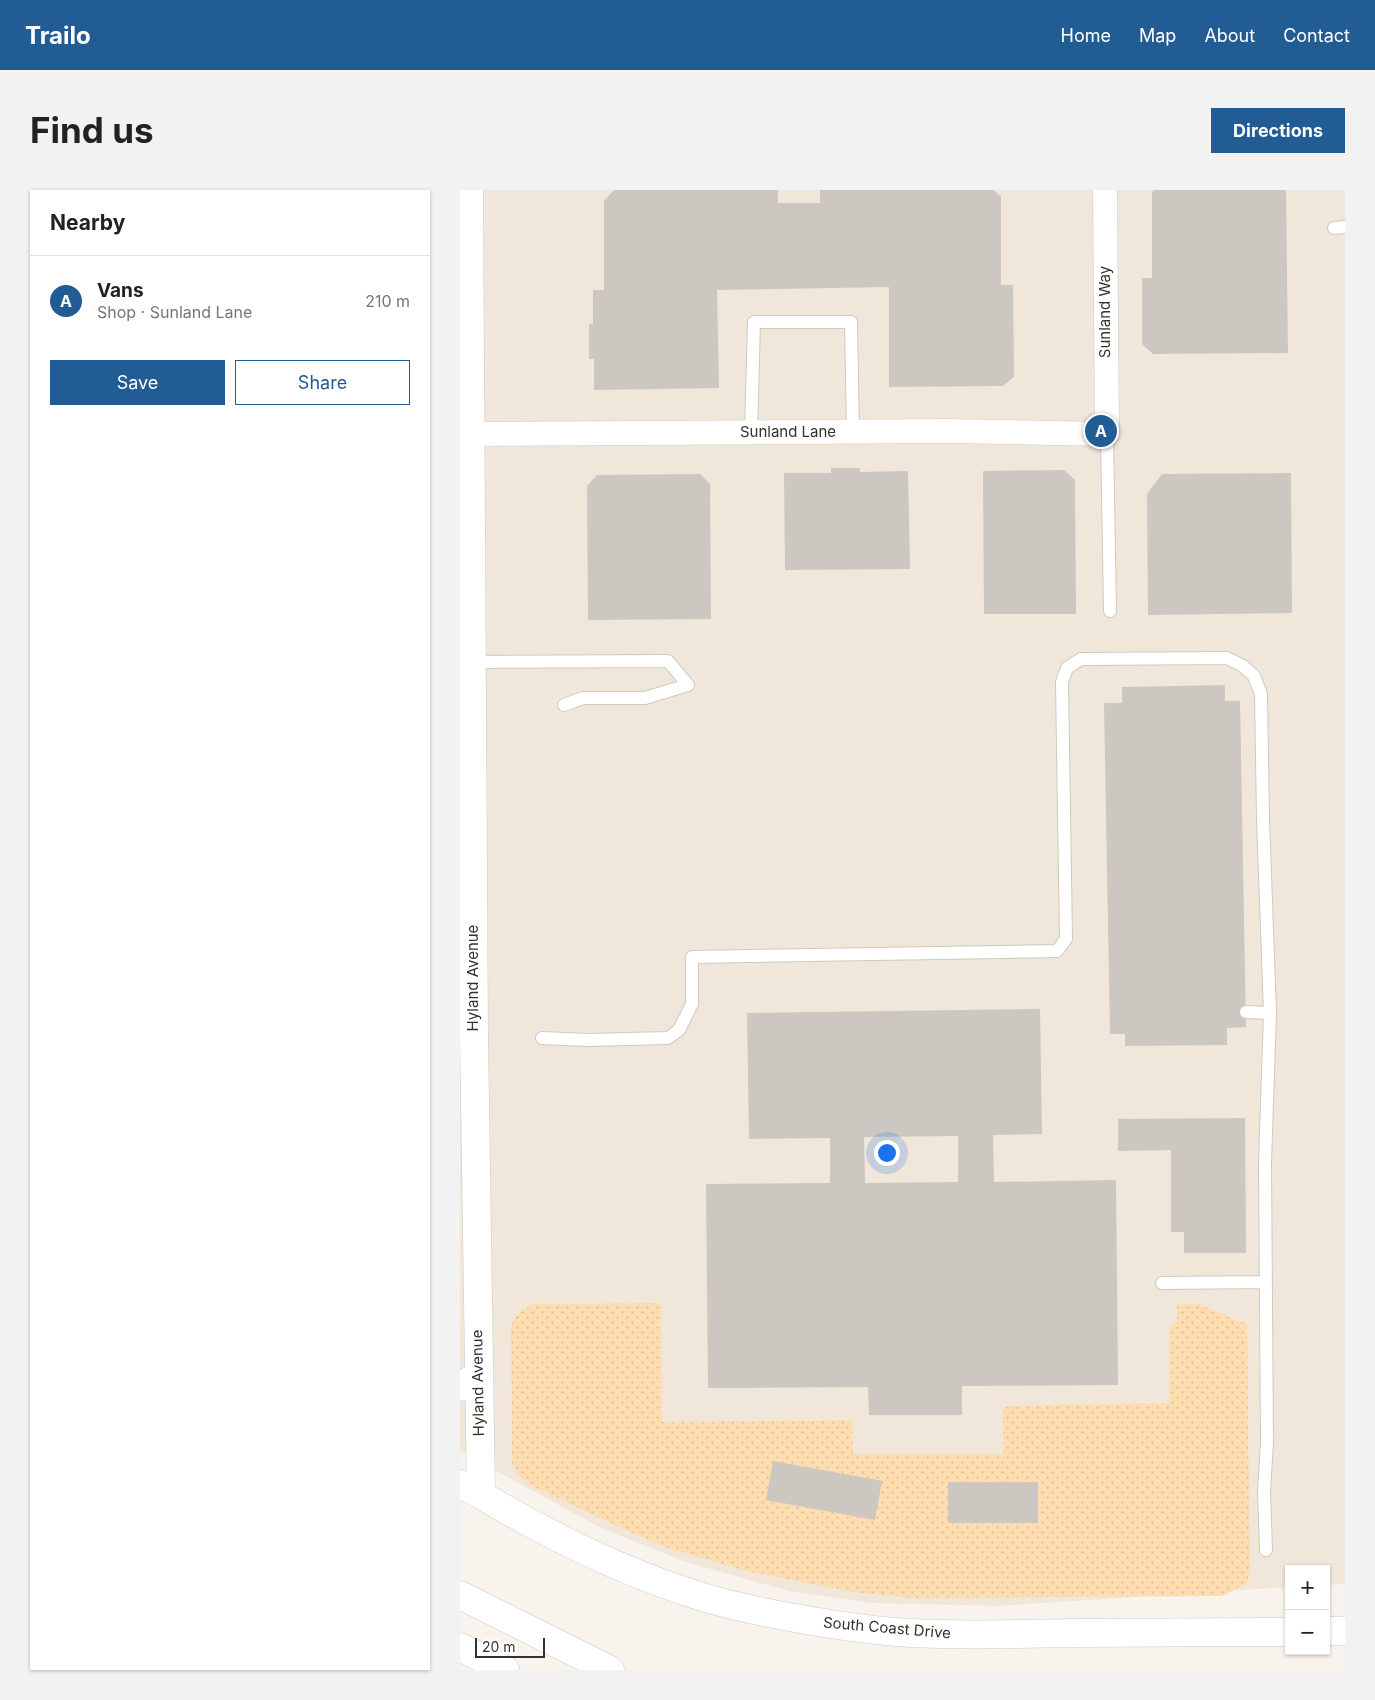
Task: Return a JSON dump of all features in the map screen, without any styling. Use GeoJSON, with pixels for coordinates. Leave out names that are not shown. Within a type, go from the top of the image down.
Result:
{"type":"FeatureCollection","features":[{"type":"Feature","properties":{"kind":"main road","name":"Hyland Avenue"},"geometry":{"type":"LineString","coordinates":[[469,190],[471,662],[465,1038],[470,1490]]}},
{"type":"Feature","properties":{"kind":"main road","name":"South Coast Drive"},"geometry":{"type":"LineString","coordinates":[[470,1490],[522,1520],[602,1559],[649,1579],[728,1604],[847,1627],[911,1633],[988,1635],[1285,1632]]}},
{"type":"Feature","properties":{"kind":"main road"},"geometry":{"type":"LineString","coordinates":[[460,1595],[610,1670]]}},
{"type":"Feature","properties":{"kind":"main road"},"geometry":{"type":"LineString","coordinates":[[1330,1631],[1345,1630]]}},
{"type":"Feature","properties":{"kind":"main road"},"geometry":{"type":"LineString","coordinates":[[460,1647],[505,1670]]}},
{"type":"Feature","properties":{"kind":"street","name":"Sunland Way"},"geometry":{"type":"LineString","coordinates":[[1105,190],[1107,434]]}},
{"type":"Feature","properties":{"kind":"street","name":"Sunland Lane"},"geometry":{"type":"LineString","coordinates":[[470,434],[946,431],[1107,434]]}},
{"type":"Feature","properties":{"kind":"lane"},"geometry":{"type":"LineString","coordinates":[[751,432],[754,322],[851,322],[853,432]]}},
{"type":"Feature","properties":{"kind":"lane"},"geometry":{"type":"LineString","coordinates":[[1107,434],[1110,611]]}},
{"type":"Feature","properties":{"kind":"lane"},"geometry":{"type":"LineString","coordinates":[[542,1038],[588,1040],[668,1038],[679,1030],[692,1004],[692,957],[1057,951],[1066,939],[1062,682],[1067,668],[1082,659],[1227,658],[1243,666],[1254,676],[1261,694],[1263,818],[1270,1012],[1266,1163],[1267,1442],[1264,1491],[1266,1550]]}},
{"type":"Feature","properties":{"kind":"lane"},"geometry":{"type":"LineString","coordinates":[[471,662],[668,661],[688,685],[644,698],[582,698],[564,705]]}},
{"type":"Feature","properties":{"kind":"lane"},"geometry":{"type":"LineString","coordinates":[[1246,1012],[1270,1012]]}},
{"type":"Feature","properties":{"kind":"lane"},"geometry":{"type":"LineString","coordinates":[[1162,1283],[1266,1282]]}},
{"type":"Feature","properties":{"kind":"shaded area"},"geometry":{"type":"Polygon","coordinates":[[[460,190],[1345,190],[1345,1584],[1330,1585],[1330,1565],[1285,1565],[1285,1587],[998,1606],[872,1603],[789,1591],[686,1562],[601,1528],[460,1451],[460,190]]]}},
{"type":"Feature","properties":{"kind":"shaded area"},"geometry":{"type":"Polygon","coordinates":[[[661,1303],[662,1422],[852,1420],[853,1454],[1003,1454],[1003,1406],[1169,1403],[1169,1326],[1177,1321],[1177,1304],[1199,1304],[1247,1324],[1250,1568],[1248,1581],[1223,1596],[912,1598],[854,1592],[750,1572],[665,1547],[530,1485],[518,1475],[512,1463],[511,1331],[515,1317],[534,1304],[661,1303]]]}},
{"type":"Feature","properties":{"kind":"building"},"geometry":{"type":"Polygon","coordinates":[[[614,190],[778,190],[778,203],[820,203],[820,190],[994,190],[1001,197],[1001,285],[1013,285],[1014,377],[1003,386],[889,387],[889,287],[717,290],[719,388],[594,390],[594,359],[589,359],[589,324],[593,324],[593,290],[604,290],[604,201],[614,190]]]}},
{"type":"Feature","properties":{"kind":"building"},"geometry":{"type":"Polygon","coordinates":[[[1154,190],[1286,190],[1288,353],[1153,354],[1142,344],[1142,278],[1152,278],[1152,192],[1154,190]]]}},
{"type":"Feature","properties":{"kind":"building"},"geometry":{"type":"Polygon","coordinates":[[[831,468],[860,468],[860,472],[908,471],[910,569],[785,570],[784,473],[831,473],[831,468]]]}},
{"type":"Feature","properties":{"kind":"building"},"geometry":{"type":"Polygon","coordinates":[[[1064,470],[1075,480],[1076,614],[984,614],[983,471],[1064,470]]]}},
{"type":"Feature","properties":{"kind":"building"},"geometry":{"type":"Polygon","coordinates":[[[1291,473],[1292,613],[1148,615],[1147,494],[1162,474],[1291,473]]]}},
{"type":"Feature","properties":{"kind":"building"},"geometry":{"type":"Polygon","coordinates":[[[700,474],[710,484],[711,619],[588,620],[587,486],[597,475],[700,474]]]}},
{"type":"Feature","properties":{"kind":"building"},"geometry":{"type":"Polygon","coordinates":[[[1225,685],[1225,701],[1240,701],[1246,1027],[1227,1028],[1227,1045],[1125,1046],[1125,1034],[1110,1034],[1104,703],[1122,703],[1122,687],[1225,685]]]}},
{"type":"Feature","properties":{"kind":"building"},"geometry":{"type":"Polygon","coordinates":[[[1040,1009],[1042,1134],[993,1135],[994,1182],[1116,1180],[1118,1385],[962,1386],[962,1415],[869,1415],[868,1387],[708,1388],[706,1184],[830,1183],[830,1138],[749,1139],[747,1013],[1040,1009]],[[958,1136],[864,1137],[865,1183],[958,1182],[958,1136]]]}},
{"type":"Feature","properties":{"kind":"building"},"geometry":{"type":"Polygon","coordinates":[[[1245,1118],[1246,1253],[1184,1253],[1184,1232],[1171,1232],[1171,1150],[1118,1151],[1118,1119],[1245,1118]]]}},
{"type":"Feature","properties":{"kind":"building"},"geometry":{"type":"Polygon","coordinates":[[[773,1461],[882,1481],[875,1520],[766,1500],[773,1461]]]}},
{"type":"Feature","properties":{"kind":"building"},"geometry":{"type":"Polygon","coordinates":[[[948,1482],[1038,1482],[1038,1523],[948,1523],[948,1482]]]}},
{"type":"Feature","properties":{"kind":"place","name":"Vans"},"geometry":{"type":"Point","coordinates":[1101,431]}}]}
